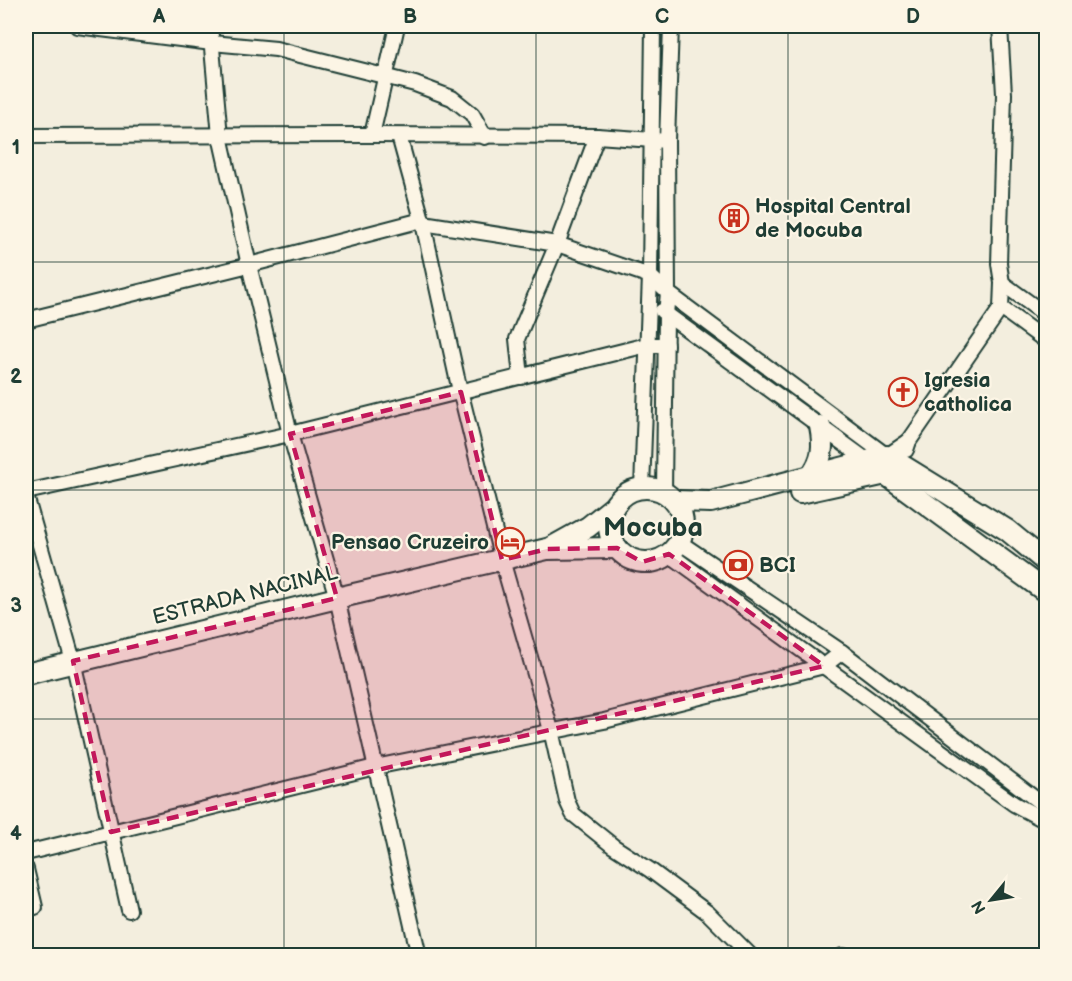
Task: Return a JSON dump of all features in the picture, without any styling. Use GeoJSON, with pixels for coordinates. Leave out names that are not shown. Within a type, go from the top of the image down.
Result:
{"type":"FeatureCollection","features":[{"type":"Feature","properties":{"kind":"highway"},"geometry":{"type":"LineString","coordinates":[[810,477],[822,455],[820,426]]}},
{"type":"Feature","properties":{"kind":"highway"},"geometry":{"type":"LineString","coordinates":[[613,507],[609,521],[610,535],[617,548],[628,557],[642,562],[657,560],[677,541],[716,512],[885,464]]}},
{"type":"Feature","properties":{"kind":"highway"},"geometry":{"type":"LineString","coordinates":[[885,464],[1047,592]]}},
{"type":"Feature","properties":{"kind":"highway"},"geometry":{"type":"LineString","coordinates":[[669,497],[711,502],[810,477],[885,464],[1006,530],[1047,562]]}},
{"type":"Feature","properties":{"kind":"highway"},"geometry":{"type":"LineString","coordinates":[[547,549],[588,527],[625,494],[642,488],[653,488],[669,497],[680,509],[677,541]]}},
{"type":"Feature","properties":{"kind":"highway"},"geometry":{"type":"LineString","coordinates":[[547,549],[617,548]]}},
{"type":"Feature","properties":{"kind":"highway","name":"ESTRADA NACINAL"},"geometry":{"type":"LineString","coordinates":[[26,674],[547,549]]}},
{"type":"Feature","properties":{"kind":"street"},"geometry":{"type":"LineString","coordinates":[[77,26],[276,49],[416,84],[452,98],[472,114],[485,137]]}},
{"type":"Feature","properties":{"kind":"street"},"geometry":{"type":"LineString","coordinates":[[210,26],[220,136],[290,434],[337,598],[419,956]]}},
{"type":"Feature","properties":{"kind":"street"},"geometry":{"type":"LineString","coordinates":[[372,135],[397,26]]}},
{"type":"Feature","properties":{"kind":"street"},"geometry":{"type":"LineString","coordinates":[[642,488],[650,276],[652,26]]}},
{"type":"Feature","properties":{"kind":"street"},"geometry":{"type":"LineString","coordinates":[[669,497],[666,314],[668,293],[667,141],[671,26]]}},
{"type":"Feature","properties":{"kind":"street"},"geometry":{"type":"LineString","coordinates":[[885,464],[909,441],[1001,308],[1002,283],[999,264],[1004,94],[1000,26]]}},
{"type":"Feature","properties":{"kind":"street"},"geometry":{"type":"LineString","coordinates":[[26,136],[597,136],[667,141]]}},
{"type":"Feature","properties":{"kind":"street"},"geometry":{"type":"LineString","coordinates":[[399,136],[422,222],[502,560],[551,730],[567,801],[573,814],[613,846],[650,870],[708,914],[751,956]]}},
{"type":"Feature","properties":{"kind":"street"},"geometry":{"type":"LineString","coordinates":[[521,377],[517,339],[557,244],[597,136]]}},
{"type":"Feature","properties":{"kind":"street"},"geometry":{"type":"LineString","coordinates":[[26,320],[422,222],[557,244],[650,276],[668,293],[885,464]]}},
{"type":"Feature","properties":{"kind":"street"},"geometry":{"type":"LineString","coordinates":[[1002,283],[1047,315]]}},
{"type":"Feature","properties":{"kind":"street"},"geometry":{"type":"LineString","coordinates":[[649,303],[820,426],[885,464]]}},
{"type":"Feature","properties":{"kind":"street"},"geometry":{"type":"LineString","coordinates":[[1001,308],[1047,341]]}},
{"type":"Feature","properties":{"kind":"street"},"geometry":{"type":"LineString","coordinates":[[129,910],[73,661],[26,494],[290,434],[647,345],[666,345]]}},
{"type":"Feature","properties":{"kind":"street"},"geometry":{"type":"LineString","coordinates":[[677,541],[842,652],[1047,807]]}},
{"type":"Feature","properties":{"kind":"street"},"geometry":{"type":"LineString","coordinates":[[677,541],[824,666],[1014,804],[1047,821]]}},
{"type":"Feature","properties":{"kind":"street"},"geometry":{"type":"LineString","coordinates":[[26,853],[375,767],[604,721],[824,666],[842,652]]}},
{"type":"Feature","properties":{"kind":"street"},"geometry":{"type":"LineString","coordinates":[[26,869],[35,907]]}},
{"type":"Feature","properties":{"kind":"highlighted area"},"geometry":{"type":"Polygon","coordinates":[[[461,392],[502,560],[547,549],[617,548],[642,562],[669,554],[824,666],[111,832],[73,661],[337,598],[290,434],[461,392]]]}},
{"type":"Feature","properties":{"kind":"place","name":"Hospital Central de Mocuba"},"geometry":{"type":"Point","coordinates":[734,218]}},
{"type":"Feature","properties":{"kind":"place","name":"Igresia catholica"},"geometry":{"type":"Point","coordinates":[903,392]}},
{"type":"Feature","properties":{"kind":"place","name":"Pensao Cruzeiro"},"geometry":{"type":"Point","coordinates":[510,542]}},
{"type":"Feature","properties":{"kind":"place","name":"BCI"},"geometry":{"type":"Point","coordinates":[738,565]}},
{"type":"Feature","properties":{"kind":"district","name":"Mocuba"},"geometry":{"type":"Point","coordinates":[653,528]}}]}
